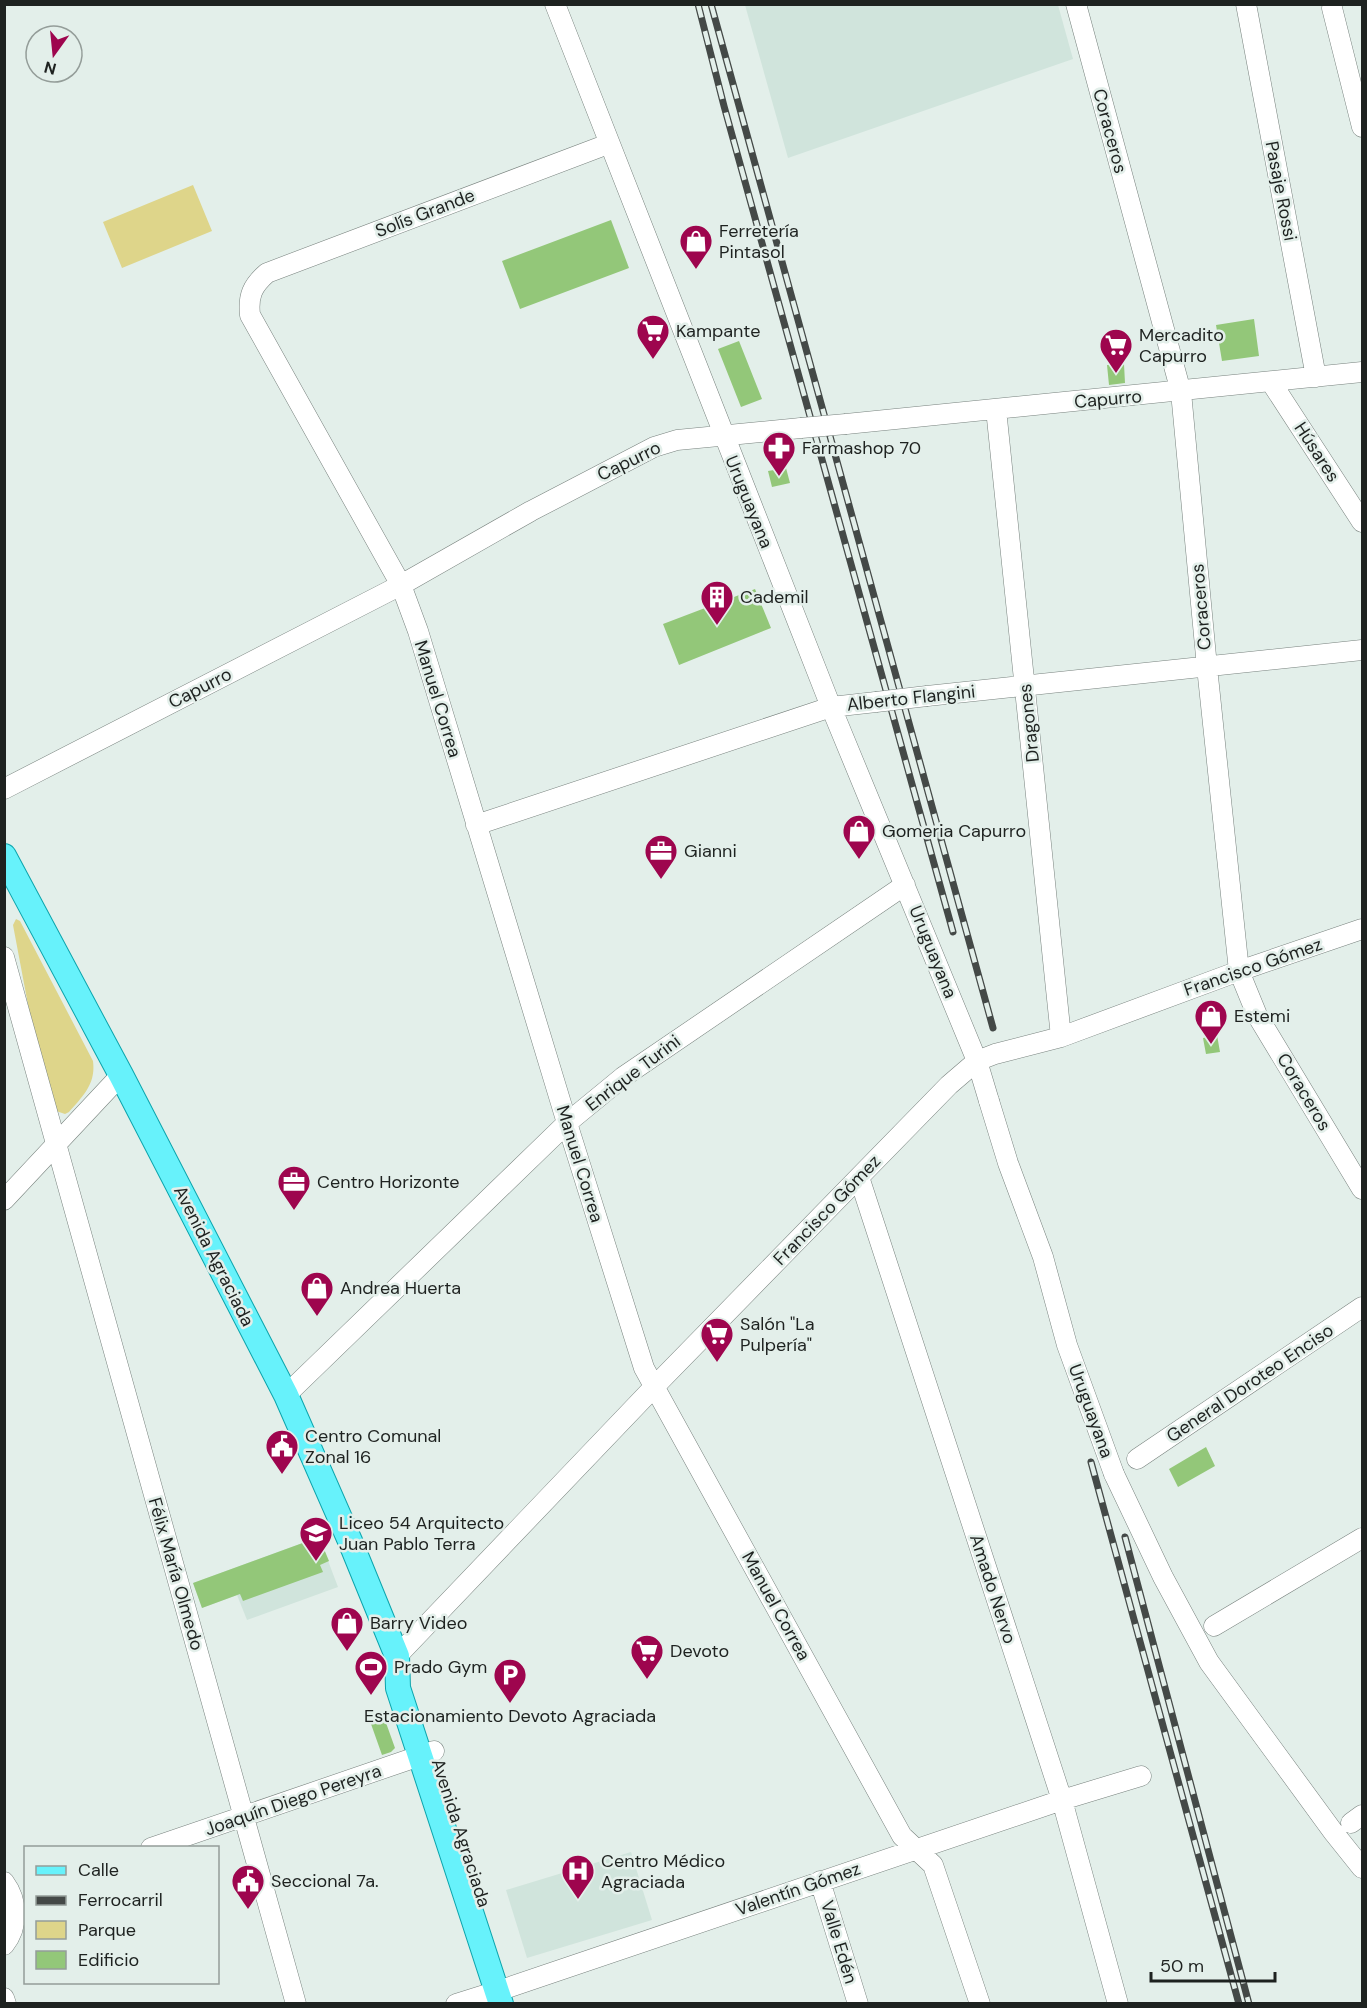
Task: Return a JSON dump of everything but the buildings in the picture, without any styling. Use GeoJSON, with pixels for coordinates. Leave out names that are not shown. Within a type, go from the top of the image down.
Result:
{"type":"FeatureCollection","features":[{"type":"Feature","properties":{"kind":"main road","name":"Avenida Agraciada"},"geometry":{"type":"LineString","coordinates":[[4,856],[121,1075],[286,1395],[355,1552],[397,1661],[411,1681],[427,1754],[493,1927],[506,1996]]}},
{"type":"Feature","properties":{"kind":"street","name":"Uruguayana"},"geometry":{"type":"LineString","coordinates":[[555,4],[608,144],[831,706],[977,1060],[1008,1163],[1043,1257],[1067,1345],[1114,1474],[1147,1545],[1209,1662],[1362,1868]]}},
{"type":"Feature","properties":{"kind":"street","name":"Coraceros"},"geometry":{"type":"LineString","coordinates":[[1076,4],[1181,392],[1239,971],[1257,1014],[1362,1189]]}},
{"type":"Feature","properties":{"kind":"street","name":"Pasaje Rossi"},"geometry":{"type":"LineString","coordinates":[[1246,4],[1316,377]]}},
{"type":"Feature","properties":{"kind":"street"},"geometry":{"type":"LineString","coordinates":[[1332,8],[1362,127]]}},
{"type":"Feature","properties":{"kind":"street","name":"Solís Grande"},"geometry":{"type":"LineString","coordinates":[[250,294],[256,283],[267,273],[608,144]]}},
{"type":"Feature","properties":{"kind":"street","name":"Manuel Correa"},"geometry":{"type":"LineString","coordinates":[[250,294],[250,315],[401,585],[418,631],[644,1368],[902,1836],[933,1864],[981,2004]]}},
{"type":"Feature","properties":{"kind":"street","name":"Capurro"},"geometry":{"type":"LineString","coordinates":[[4,789],[401,585],[531,512],[654,447],[677,440],[723,435],[1181,392],[1362,372]]}},
{"type":"Feature","properties":{"kind":"street","name":"Húsares"},"geometry":{"type":"LineString","coordinates":[[1271,382],[1362,522]]}},
{"type":"Feature","properties":{"kind":"street","name":"Dragones"},"geometry":{"type":"LineString","coordinates":[[996,409],[1061,1036]]}},
{"type":"Feature","properties":{"kind":"street","name":"Alberto Flangini"},"geometry":{"type":"LineString","coordinates":[[476,825],[831,706],[1362,650]]}},
{"type":"Feature","properties":{"kind":"street","name":"Enrique Turini"},"geometry":{"type":"LineString","coordinates":[[286,1395],[567,1123],[623,1077],[905,885]]}},
{"type":"Feature","properties":{"kind":"street","name":"Francisco Gómez"},"geometry":{"type":"LineString","coordinates":[[397,1661],[655,1386],[949,1085],[977,1060],[1061,1036],[1362,929]]}},
{"type":"Feature","properties":{"kind":"street","name":"Félix María Olmedo"},"geometry":{"type":"LineString","coordinates":[[4,957],[296,2004]]}},
{"type":"Feature","properties":{"kind":"street"},"geometry":{"type":"LineString","coordinates":[[4,1200],[121,1075]]}},
{"type":"Feature","properties":{"kind":"street","name":"Amado Nervo"},"geometry":{"type":"LineString","coordinates":[[859,1177],[1062,1800],[1118,2004]]}},
{"type":"Feature","properties":{"kind":"street","name":"General Doroteo Enciso"},"geometry":{"type":"LineString","coordinates":[[1137,1459],[1362,1307]]}},
{"type":"Feature","properties":{"kind":"street"},"geometry":{"type":"LineString","coordinates":[[1214,1626],[1362,1538]]}},
{"type":"Feature","properties":{"kind":"street","name":"Joaquín Diego Pereyra"},"geometry":{"type":"LineString","coordinates":[[157,1846],[427,1754]]}},
{"type":"Feature","properties":{"kind":"street","name":"Valentín Gómez"},"geometry":{"type":"LineString","coordinates":[[456,2004],[506,1996],[820,1881],[1141,1776]]}},
{"type":"Feature","properties":{"kind":"street","name":"Valle Edén"},"geometry":{"type":"LineString","coordinates":[[820,1881],[858,2004]]}},
{"type":"Feature","properties":{"kind":"street"},"geometry":{"type":"LineString","coordinates":[[4,1945],[16,1918],[14,1889]]}},
{"type":"Feature","properties":{"kind":"street"},"geometry":{"type":"LineString","coordinates":[[4,1998],[6,2004]]}},
{"type":"Feature","properties":{"kind":"shaded area"},"geometry":{"type":"Polygon","coordinates":[[[745,5],[1058,5],[1073,59],[788,158],[745,5]]]}},
{"type":"Feature","properties":{"kind":"shaded area"},"geometry":{"type":"Polygon","coordinates":[[[319,1537],[338,1587],[247,1620],[237,1595],[202,1608],[193,1583],[319,1537]]]}},
{"type":"Feature","properties":{"kind":"shaded area","name":"Centro Médico Agraciada"},"geometry":{"type":"Polygon","coordinates":[[[631,1852],[652,1920],[527,1958],[506,1890],[631,1852]]]}},
{"type":"Feature","properties":{"kind":"green space"},"geometry":{"type":"Polygon","coordinates":[[[193,185],[212,231],[122,268],[103,222],[193,185]]]}},
{"type":"Feature","properties":{"kind":"green space"},"geometry":{"type":"Polygon","coordinates":[[[16,919],[20,921],[93,1061],[92,1076],[87,1089],[79,1101],[65,1114],[56,1111],[54,1106],[29,1010],[13,925],[16,919]]]}},
{"type":"Feature","properties":{"kind":"railway"},"geometry":{"type":"LineString","coordinates":[[698,4],[724,106],[953,932]]}},
{"type":"Feature","properties":{"kind":"railway"},"geometry":{"type":"LineString","coordinates":[[711,4],[993,1028]]}},
{"type":"Feature","properties":{"kind":"railway"},"geometry":{"type":"LineString","coordinates":[[1091,1462],[1239,2004]]}},
{"type":"Feature","properties":{"kind":"railway"},"geometry":{"type":"LineString","coordinates":[[1125,1537],[1249,2004]]}},
{"type":"Feature","properties":{"kind":"place","name":"Ferretería Pintasol"},"geometry":{"type":"Point","coordinates":[696,270]}},
{"type":"Feature","properties":{"kind":"place","name":"Kampante"},"geometry":{"type":"Point","coordinates":[653,360]}},
{"type":"Feature","properties":{"kind":"place","name":"Mercadito Capurro"},"geometry":{"type":"Point","coordinates":[1116,374]}},
{"type":"Feature","properties":{"kind":"place","name":"Farmashop 70"},"geometry":{"type":"Point","coordinates":[779,477]}},
{"type":"Feature","properties":{"kind":"place","name":"Cademil"},"geometry":{"type":"Point","coordinates":[717,626]}},
{"type":"Feature","properties":{"kind":"place","name":"Gomeria Capurro"},"geometry":{"type":"Point","coordinates":[859,860]}},
{"type":"Feature","properties":{"kind":"place","name":"Gianni"},"geometry":{"type":"Point","coordinates":[661,880]}},
{"type":"Feature","properties":{"kind":"place","name":"Estemi"},"geometry":{"type":"Point","coordinates":[1211,1045]}},
{"type":"Feature","properties":{"kind":"place","name":"Centro Horizonte"},"geometry":{"type":"Point","coordinates":[294,1211]}},
{"type":"Feature","properties":{"kind":"place","name":"Andrea Huerta"},"geometry":{"type":"Point","coordinates":[317,1317]}},
{"type":"Feature","properties":{"kind":"place","name":"Salón \"La Pulpería\""},"geometry":{"type":"Point","coordinates":[717,1363]}},
{"type":"Feature","properties":{"kind":"place","name":"Centro Comunal Zonal 16"},"geometry":{"type":"Point","coordinates":[282,1475]}},
{"type":"Feature","properties":{"kind":"place","name":"Liceo 54 Arquitecto Juan Pablo Terra"},"geometry":{"type":"Point","coordinates":[316,1562]}},
{"type":"Feature","properties":{"kind":"place","name":"Barry Video"},"geometry":{"type":"Point","coordinates":[347,1652]}},
{"type":"Feature","properties":{"kind":"place","name":"Devoto"},"geometry":{"type":"Point","coordinates":[647,1680]}},
{"type":"Feature","properties":{"kind":"place","name":"Prado Gym"},"geometry":{"type":"Point","coordinates":[371,1696]}},
{"type":"Feature","properties":{"kind":"place","name":"Estacionamiento Devoto Agraciada"},"geometry":{"type":"Point","coordinates":[510,1704]}},
{"type":"Feature","properties":{"kind":"place","name":"Centro Médico Agraciada"},"geometry":{"type":"Point","coordinates":[578,1900]}},
{"type":"Feature","properties":{"kind":"place","name":"Seccional 7a."},"geometry":{"type":"Point","coordinates":[248,1910]}}]}
